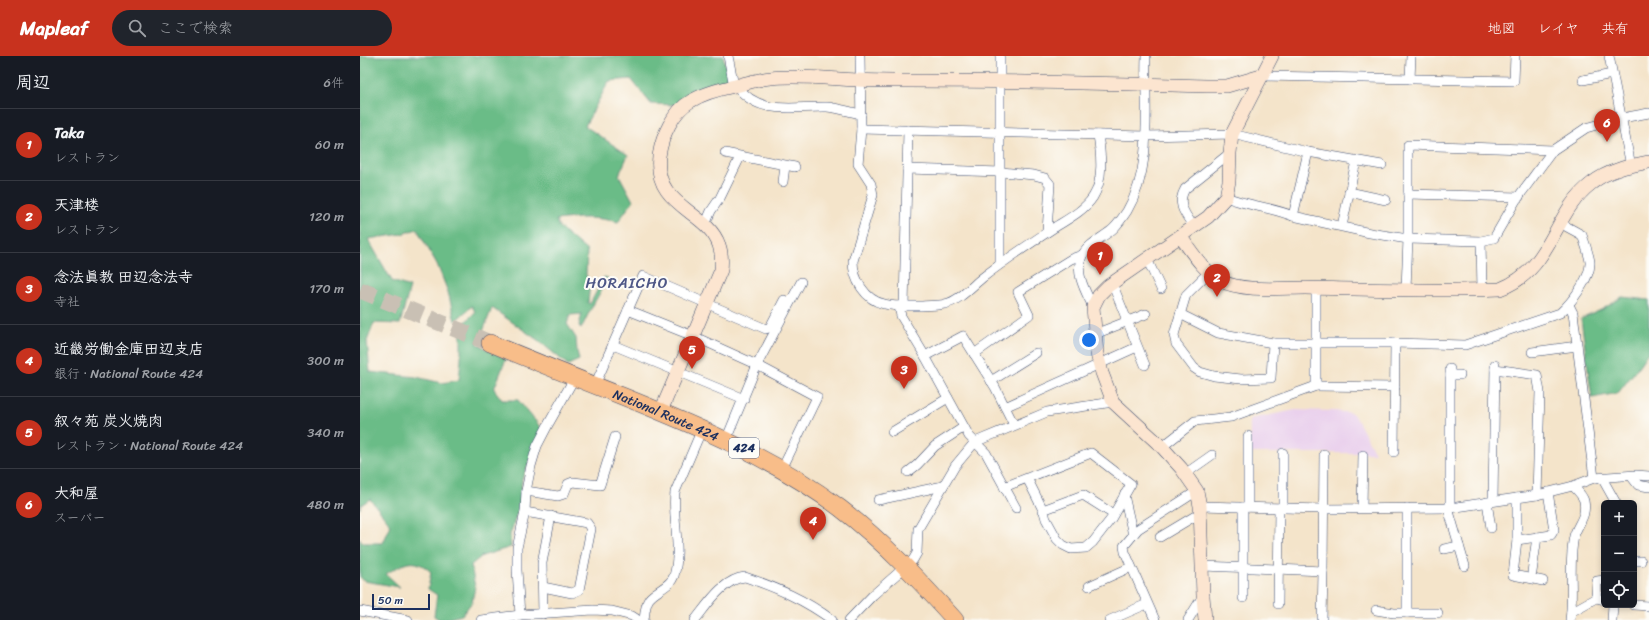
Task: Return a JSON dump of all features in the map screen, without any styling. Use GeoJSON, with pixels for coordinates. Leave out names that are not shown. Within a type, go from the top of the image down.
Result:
{"type":"FeatureCollection","features":[{"type":"Feature","properties":{"kind":"highway","name":"National Route 424"},"geometry":{"type":"LineString","coordinates":[[490,343],[702,429],[750,451],[782,469],[840,508],[865,528],[906,566],[955,620]]}},
{"type":"Feature","properties":{"kind":"street"},"geometry":{"type":"LineString","coordinates":[[728,56],[735,86],[754,103],[769,108],[832,108],[861,114]]}},
{"type":"Feature","properties":{"kind":"street"},"geometry":{"type":"LineString","coordinates":[[860,56],[861,129],[858,164],[871,184],[873,195],[853,261],[854,275],[859,285],[868,296],[883,304],[902,306],[946,304],[955,299],[1000,264],[1084,207],[1096,190],[1100,177],[1101,149],[1098,135]]}},
{"type":"Feature","properties":{"kind":"street"},"geometry":{"type":"LineString","coordinates":[[1000,56],[1000,264]]}},
{"type":"Feature","properties":{"kind":"street"},"geometry":{"type":"LineString","coordinates":[[974,354],[1029,315],[1018,292],[1071,259],[1082,255],[1114,228],[1126,212],[1134,198],[1143,166],[1146,136],[1146,56]]}},
{"type":"Feature","properties":{"kind":"street"},"geometry":{"type":"LineString","coordinates":[[1093,308],[1099,295],[1112,283],[1208,217],[1226,197],[1229,181],[1232,134],[1272,56]]}},
{"type":"Feature","properties":{"kind":"street"},"geometry":{"type":"LineString","coordinates":[[1410,79],[1411,56]]}},
{"type":"Feature","properties":{"kind":"street"},"geometry":{"type":"LineString","coordinates":[[660,411],[721,270],[722,257],[719,244],[712,231],[681,207],[670,195],[663,183],[659,156],[666,135],[677,112],[690,102],[708,93],[769,78],[792,77],[860,81],[1000,81],[1228,86],[1261,76],[1514,81],[1515,56]]}},
{"type":"Feature","properties":{"kind":"street"},"geometry":{"type":"LineString","coordinates":[[1608,56],[1631,166]]}},
{"type":"Feature","properties":{"kind":"street"},"geometry":{"type":"LineString","coordinates":[[1583,80],[1612,74]]}},
{"type":"Feature","properties":{"kind":"street"},"geometry":{"type":"LineString","coordinates":[[1226,197],[1241,204],[1408,240],[1481,241],[1494,238],[1519,197],[1553,150],[1586,128],[1622,118],[1649,113]]}},
{"type":"Feature","properties":{"kind":"street"},"geometry":{"type":"LineString","coordinates":[[861,129],[1146,136],[1232,134],[1308,152],[1382,165]]}},
{"type":"Feature","properties":{"kind":"street"},"geometry":{"type":"LineString","coordinates":[[908,130],[901,316],[969,436],[986,453],[1016,508]]}},
{"type":"Feature","properties":{"kind":"street"},"geometry":{"type":"LineString","coordinates":[[1406,289],[1408,240],[1408,145],[1553,150]]}},
{"type":"Feature","properties":{"kind":"street"},"geometry":{"type":"LineString","coordinates":[[1293,216],[1308,152]]}},
{"type":"Feature","properties":{"kind":"street"},"geometry":{"type":"LineString","coordinates":[[725,153],[790,167],[783,182]]}},
{"type":"Feature","properties":{"kind":"street"},"geometry":{"type":"LineString","coordinates":[[1194,227],[1181,206],[1182,194],[1185,189],[1230,153]]}},
{"type":"Feature","properties":{"kind":"street"},"geometry":{"type":"LineString","coordinates":[[705,225],[740,157]]}},
{"type":"Feature","properties":{"kind":"street"},"geometry":{"type":"LineString","coordinates":[[1342,226],[1356,161]]}},
{"type":"Feature","properties":{"kind":"street"},"geometry":{"type":"LineString","coordinates":[[1180,236],[1208,273],[1222,281],[1236,285],[1250,287],[1316,288],[1500,289],[1514,284],[1538,262],[1560,223],[1578,196],[1592,183],[1609,173],[1649,162]]}},
{"type":"Feature","properties":{"kind":"street"},"geometry":{"type":"LineString","coordinates":[[907,169],[1000,172],[1034,175],[1045,178],[1050,184],[1048,232]]}},
{"type":"Feature","properties":{"kind":"street"},"geometry":{"type":"LineString","coordinates":[[1349,192],[1386,200]]}},
{"type":"Feature","properties":{"kind":"street"},"geometry":{"type":"LineString","coordinates":[[1408,194],[1519,197]]}},
{"type":"Feature","properties":{"kind":"street"},"geometry":{"type":"LineString","coordinates":[[1180,314],[1218,333],[1273,343],[1395,343],[1465,345],[1560,313],[1569,305],[1587,276],[1590,263],[1582,235],[1560,223]]}},
{"type":"Feature","properties":{"kind":"street"},"geometry":{"type":"LineString","coordinates":[[1481,241],[1482,290]]}},
{"type":"Feature","properties":{"kind":"street"},"geometry":{"type":"LineString","coordinates":[[1082,255],[1080,276],[1093,308],[1095,334],[1100,363],[1113,402],[1162,447],[1197,491],[1200,510],[1204,617]]}},
{"type":"Feature","properties":{"kind":"street"},"geometry":{"type":"LineString","coordinates":[[1148,259],[1161,288]]}},
{"type":"Feature","properties":{"kind":"street"},"geometry":{"type":"LineString","coordinates":[[1208,273],[1186,295],[1174,335],[1176,344],[1194,368],[1200,372],[1214,376],[1241,379],[1271,378],[1273,343]]}},
{"type":"Feature","properties":{"kind":"street"},"geometry":{"type":"LineString","coordinates":[[595,385],[643,276],[707,305],[766,329],[770,327],[784,300]]}},
{"type":"Feature","properties":{"kind":"street"},"geometry":{"type":"LineString","coordinates":[[726,440],[757,365],[801,282]]}},
{"type":"Feature","properties":{"kind":"street"},"geometry":{"type":"LineString","coordinates":[[1112,283],[1145,365]]}},
{"type":"Feature","properties":{"kind":"street"},"geometry":{"type":"LineString","coordinates":[[1316,288],[1316,386]]}},
{"type":"Feature","properties":{"kind":"street"},"geometry":{"type":"LineString","coordinates":[[1569,305],[1572,313],[1598,478],[1614,500]]}},
{"type":"Feature","properties":{"kind":"street"},"geometry":{"type":"LineString","coordinates":[[628,310],[693,336],[757,365],[817,397],[782,469]]}},
{"type":"Feature","properties":{"kind":"street"},"geometry":{"type":"LineString","coordinates":[[1095,334],[1146,314]]}},
{"type":"Feature","properties":{"kind":"street"},"geometry":{"type":"LineString","coordinates":[[925,356],[963,336],[991,381],[1014,425]]}},
{"type":"Feature","properties":{"kind":"street"},"geometry":{"type":"LineString","coordinates":[[1394,452],[1395,343]]}},
{"type":"Feature","properties":{"kind":"street"},"geometry":{"type":"LineString","coordinates":[[613,345],[744,399]]}},
{"type":"Feature","properties":{"kind":"street"},"geometry":{"type":"LineString","coordinates":[[1532,352],[1577,346]]}},
{"type":"Feature","properties":{"kind":"street"},"geometry":{"type":"LineString","coordinates":[[1005,407],[1137,347]]}},
{"type":"Feature","properties":{"kind":"street"},"geometry":{"type":"LineString","coordinates":[[991,381],[1036,353]]}},
{"type":"Feature","properties":{"kind":"street"},"geometry":{"type":"LineString","coordinates":[[1491,528],[1490,502],[1495,366],[1537,376],[1540,392],[1537,495]]}},
{"type":"Feature","properties":{"kind":"street"},"geometry":{"type":"LineString","coordinates":[[1460,375],[1450,372],[1449,508],[1465,566]]}},
{"type":"Feature","properties":{"kind":"street"},"geometry":{"type":"LineString","coordinates":[[520,615],[517,548],[525,512],[526,492],[531,466],[537,446],[575,377]]}},
{"type":"Feature","properties":{"kind":"street"},"geometry":{"type":"LineString","coordinates":[[1162,447],[1194,421],[1231,417],[1316,386],[1395,387]]}},
{"type":"Feature","properties":{"kind":"street"},"geometry":{"type":"LineString","coordinates":[[892,432],[948,398]]}},
{"type":"Feature","properties":{"kind":"street"},"geometry":{"type":"LineString","coordinates":[[849,620],[873,595],[913,560],[917,553],[918,529],[955,466],[975,442],[1047,412],[1113,402]]}},
{"type":"Feature","properties":{"kind":"street"},"geometry":{"type":"LineString","coordinates":[[908,472],[917,465],[935,446],[964,427]]}},
{"type":"Feature","properties":{"kind":"street"},"geometry":{"type":"LineString","coordinates":[[644,620],[648,600],[668,584],[674,576],[677,540],[674,501],[675,492],[702,429]]}},
{"type":"Feature","properties":{"kind":"street"},"geometry":{"type":"LineString","coordinates":[[1243,598],[1248,436]]}},
{"type":"Feature","properties":{"kind":"street"},"geometry":{"type":"LineString","coordinates":[[526,492],[558,496],[564,494],[568,484],[573,482],[600,485],[615,437]]}},
{"type":"Feature","properties":{"kind":"street"},"geometry":{"type":"LineString","coordinates":[[1004,487],[1026,478],[1091,453],[1131,484],[1111,519],[1093,542],[1086,548],[1071,549],[1063,545],[1057,539],[1026,478]]}},
{"type":"Feature","properties":{"kind":"street"},"geometry":{"type":"LineString","coordinates":[[1278,604],[1283,453]]}},
{"type":"Feature","properties":{"kind":"street"},"geometry":{"type":"LineString","coordinates":[[1322,620],[1324,454]]}},
{"type":"Feature","properties":{"kind":"street"},"geometry":{"type":"LineString","coordinates":[[1185,474],[1212,455]]}},
{"type":"Feature","properties":{"kind":"street"},"geometry":{"type":"LineString","coordinates":[[1362,508],[1363,455]]}},
{"type":"Feature","properties":{"kind":"street"},"geometry":{"type":"LineString","coordinates":[[1631,476],[1638,485],[1649,487]]}},
{"type":"Feature","properties":{"kind":"street"},"geometry":{"type":"LineString","coordinates":[[1160,537],[1200,510],[1245,507],[1323,509],[1449,508],[1537,495],[1574,486],[1598,478],[1649,476]]}},
{"type":"Feature","properties":{"kind":"street"},"geometry":{"type":"LineString","coordinates":[[878,500],[943,486]]}},
{"type":"Feature","properties":{"kind":"street"},"geometry":{"type":"LineString","coordinates":[[1570,616],[1571,559],[1574,536],[1583,519],[1584,507],[1584,500],[1574,486]]}},
{"type":"Feature","properties":{"kind":"street"},"geometry":{"type":"LineString","coordinates":[[1155,620],[1131,567],[1124,546],[1138,529],[1197,491]]}},
{"type":"Feature","properties":{"kind":"street"},"geometry":{"type":"LineString","coordinates":[[1517,540],[1551,535],[1553,533],[1554,530],[1548,492]]}},
{"type":"Feature","properties":{"kind":"street"},"geometry":{"type":"LineString","coordinates":[[1124,494],[1133,535]]}},
{"type":"Feature","properties":{"kind":"street"},"geometry":{"type":"LineString","coordinates":[[1043,510],[1083,495],[1113,514]]}},
{"type":"Feature","properties":{"kind":"street"},"geometry":{"type":"LineString","coordinates":[[1517,498],[1517,540],[1513,575],[1543,581]]}},
{"type":"Feature","properties":{"kind":"street"},"geometry":{"type":"LineString","coordinates":[[1407,508],[1407,613]]}},
{"type":"Feature","properties":{"kind":"street"},"geometry":{"type":"LineString","coordinates":[[525,512],[586,523],[591,529],[579,590],[572,593],[544,587]]}},
{"type":"Feature","properties":{"kind":"street"},"geometry":{"type":"LineString","coordinates":[[543,614],[544,587],[542,563],[551,516]]}},
{"type":"Feature","properties":{"kind":"street"},"geometry":{"type":"LineString","coordinates":[[1532,572],[1537,537]]}},
{"type":"Feature","properties":{"kind":"street"},"geometry":{"type":"LineString","coordinates":[[1444,549],[1459,546]]}},
{"type":"Feature","properties":{"kind":"street"},"geometry":{"type":"LineString","coordinates":[[1203,566],[1323,571]]}},
{"type":"Feature","properties":{"kind":"street"},"geometry":{"type":"LineString","coordinates":[[1089,586],[1131,567]]}},
{"type":"Feature","properties":{"kind":"street"},"geometry":{"type":"LineString","coordinates":[[695,620],[715,595],[723,588],[736,578],[745,577],[799,598],[813,605],[832,620]]}},
{"type":"Feature","properties":{"kind":"street"},"geometry":{"type":"LineString","coordinates":[[1570,616],[1600,599],[1597,581],[1601,580]]}},
{"type":"Feature","properties":{"kind":"street"},"geometry":{"type":"LineString","coordinates":[[1188,620],[1203,596]]}},
{"type":"Feature","properties":{"kind":"street"},"geometry":{"type":"LineString","coordinates":[[1110,620],[1147,604]]}},
{"type":"Feature","properties":{"kind":"street"},"geometry":{"type":"LineString","coordinates":[[1637,605],[1649,606]]}},
{"type":"Feature","properties":{"kind":"street"},"geometry":{"type":"LineString","coordinates":[[1612,620],[1613,608]]}},
{"type":"Feature","properties":{"kind":"street"},"geometry":{"type":"LineString","coordinates":[[1376,610],[1394,614],[1438,613]]}},
{"type":"Feature","properties":{"kind":"street"},"geometry":{"type":"LineString","coordinates":[[360,611],[408,620]]}},
{"type":"Feature","properties":{"kind":"street"},"geometry":{"type":"LineString","coordinates":[[481,620],[520,615],[612,611],[632,616],[638,620]]}},
{"type":"Feature","properties":{"kind":"shaded area"},"geometry":{"type":"Polygon","coordinates":[[[1295,410],[1352,413],[1375,453],[1250,453],[1250,419],[1295,410]]]}},
{"type":"Feature","properties":{"kind":"green space"},"geometry":{"type":"Polygon","coordinates":[[[360,56],[723,56],[729,77],[726,83],[699,89],[676,105],[651,104],[631,79],[609,81],[585,126],[628,155],[619,175],[633,201],[618,222],[587,218],[556,220],[559,227],[587,251],[586,275],[590,283],[588,303],[590,304],[604,277],[608,278],[581,329],[579,325],[582,314],[570,315],[567,324],[576,338],[579,360],[568,365],[539,341],[492,308],[478,344],[506,359],[494,389],[502,400],[518,400],[543,430],[522,479],[520,504],[510,535],[511,547],[482,556],[471,565],[475,587],[472,602],[462,615],[443,620],[440,620],[434,616],[437,595],[428,589],[431,572],[419,564],[404,564],[386,574],[400,587],[364,581],[360,577],[360,539],[363,543],[383,543],[391,525],[370,499],[361,505],[360,509],[360,56]],[[417,229],[402,234],[368,239],[392,281],[410,287],[400,324],[374,323],[367,341],[370,372],[416,377],[442,383],[459,380],[461,359],[461,327],[475,312],[472,306],[455,321],[448,292],[437,264],[417,229]]]}},
{"type":"Feature","properties":{"kind":"green space"},"geometry":{"type":"Polygon","coordinates":[[[1622,297],[1649,300],[1649,351],[1618,393],[1592,398],[1581,319],[1603,309],[1622,297]]]}},
{"type":"Feature","properties":{"kind":"tunnel"},"geometry":{"type":"LineString","coordinates":[[360,290],[490,343]]}},
{"type":"Feature","properties":{"kind":"place","name":"大和屋"},"geometry":{"type":"Point","coordinates":[1607,142]}},
{"type":"Feature","properties":{"kind":"place","name":"Taka"},"geometry":{"type":"Point","coordinates":[1100,275]}},
{"type":"Feature","properties":{"kind":"place","name":"天津楼"},"geometry":{"type":"Point","coordinates":[1217,297]}},
{"type":"Feature","properties":{"kind":"place","name":"叙々苑 炭火焼肉"},"geometry":{"type":"Point","coordinates":[692,369]}},
{"type":"Feature","properties":{"kind":"place","name":"念法眞教 田辺念法寺"},"geometry":{"type":"Point","coordinates":[904,389]}},
{"type":"Feature","properties":{"kind":"place","name":"近畿労働金庫田辺支店"},"geometry":{"type":"Point","coordinates":[813,540]}},
{"type":"Feature","properties":{"kind":"district","name":"HORAICHO"},"geometry":{"type":"Point","coordinates":[627,283]}}]}
